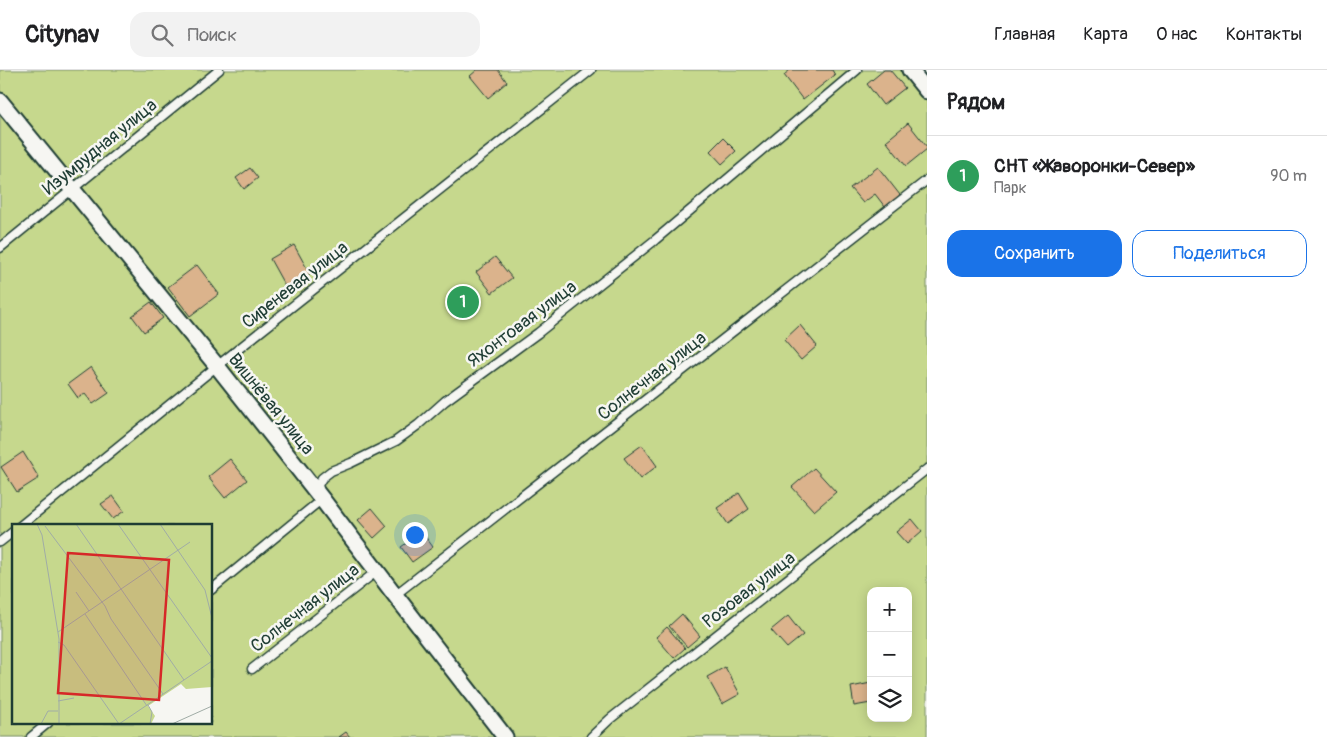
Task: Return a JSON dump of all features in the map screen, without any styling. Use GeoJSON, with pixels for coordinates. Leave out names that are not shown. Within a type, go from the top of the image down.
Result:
{"type":"FeatureCollection","features":[{"type":"Feature","properties":{"kind":"street"},"geometry":{"type":"LineString","coordinates":[[910,70],[927,91]]}},
{"type":"Feature","properties":{"kind":"street","name":"Вишнёвая улица"},"geometry":{"type":"LineString","coordinates":[[0,101],[217,366],[322,499],[504,737]]}},
{"type":"Feature","properties":{"kind":"lane","name":"Изумрудная улица"},"geometry":{"type":"LineString","coordinates":[[0,248],[219,70]]}},
{"type":"Feature","properties":{"kind":"lane","name":"Сиреневая улица"},"geometry":{"type":"LineString","coordinates":[[22,524],[217,366],[591,70]]}},
{"type":"Feature","properties":{"kind":"lane","name":"Яхонтовая улица"},"geometry":{"type":"LineString","coordinates":[[322,499],[318,485],[330,470],[351,463],[396,442],[446,401],[538,333],[655,240],[857,70]]}},
{"type":"Feature","properties":{"kind":"lane","name":"Солнечная улица"},"geometry":{"type":"LineString","coordinates":[[395,595],[927,180]]}},
{"type":"Feature","properties":{"kind":"lane","name":"Розовая улица"},"geometry":{"type":"LineString","coordinates":[[591,737],[617,712],[927,469]]}},
{"type":"Feature","properties":{"kind":"lane"},"geometry":{"type":"LineString","coordinates":[[212,589],[322,499]]}},
{"type":"Feature","properties":{"kind":"lane"},"geometry":{"type":"LineString","coordinates":[[0,542],[12,533]]}},
{"type":"Feature","properties":{"kind":"lane","name":"Солнечная улица"},"geometry":{"type":"LineString","coordinates":[[252,669],[377,571]]}},
{"type":"Feature","properties":{"kind":"lane"},"geometry":{"type":"LineString","coordinates":[[31,737],[47,724]]}},
{"type":"Feature","properties":{"kind":"green space"},"geometry":{"type":"Polygon","coordinates":[[[0,70],[920,70],[927,78],[927,737],[0,737],[0,70]]]}},
{"type":"Feature","properties":{"kind":"building"},"geometry":{"type":"Polygon","coordinates":[[[477,70],[498,70],[507,82],[488,98],[470,76],[477,70]]]}},
{"type":"Feature","properties":{"kind":"building"},"geometry":{"type":"Polygon","coordinates":[[[790,70],[832,70],[835,75],[803,100],[784,75],[790,70]]]}},
{"type":"Feature","properties":{"kind":"building"},"geometry":{"type":"Polygon","coordinates":[[[884,70],[890,70],[905,88],[883,105],[867,84],[884,70]]]}},
{"type":"Feature","properties":{"kind":"building"},"geometry":{"type":"Polygon","coordinates":[[[908,123],[927,149],[906,166],[886,141],[908,123]]]}},
{"type":"Feature","properties":{"kind":"building"},"geometry":{"type":"Polygon","coordinates":[[[723,138],[736,151],[722,164],[710,151],[723,138]]]}},
{"type":"Feature","properties":{"kind":"building"},"geometry":{"type":"Polygon","coordinates":[[[878,167],[900,195],[885,207],[875,194],[863,203],[850,188],[878,167]]]}},
{"type":"Feature","properties":{"kind":"building"},"geometry":{"type":"Polygon","coordinates":[[[250,168],[258,178],[244,189],[236,178],[250,168]]]}},
{"type":"Feature","properties":{"kind":"building"},"geometry":{"type":"Polygon","coordinates":[[[294,245],[310,274],[286,288],[270,259],[294,245]]]}},
{"type":"Feature","properties":{"kind":"building"},"geometry":{"type":"Polygon","coordinates":[[[495,257],[512,278],[492,293],[476,272],[495,257]]]}},
{"type":"Feature","properties":{"kind":"building"},"geometry":{"type":"Polygon","coordinates":[[[197,265],[219,294],[190,316],[168,287],[197,265]]]}},
{"type":"Feature","properties":{"kind":"building"},"geometry":{"type":"Polygon","coordinates":[[[151,302],[163,318],[144,332],[132,316],[151,302]]]}},
{"type":"Feature","properties":{"kind":"building"},"geometry":{"type":"Polygon","coordinates":[[[800,325],[817,346],[801,360],[784,340],[800,325]]]}},
{"type":"Feature","properties":{"kind":"building"},"geometry":{"type":"Polygon","coordinates":[[[91,367],[109,393],[93,404],[85,394],[78,398],[68,384],[91,367]]]}},
{"type":"Feature","properties":{"kind":"building"},"geometry":{"type":"Polygon","coordinates":[[[642,445],[657,466],[640,479],[624,458],[642,445]]]}},
{"type":"Feature","properties":{"kind":"building"},"geometry":{"type":"Polygon","coordinates":[[[23,452],[39,478],[17,492],[1,467],[23,452]]]}},
{"type":"Feature","properties":{"kind":"building"},"geometry":{"type":"Polygon","coordinates":[[[230,459],[247,480],[225,498],[208,477],[230,459]]]}},
{"type":"Feature","properties":{"kind":"building"},"geometry":{"type":"Polygon","coordinates":[[[814,468],[836,492],[814,511],[792,487],[814,468]]]}},
{"type":"Feature","properties":{"kind":"building"},"geometry":{"type":"Polygon","coordinates":[[[739,493],[749,509],[728,524],[717,508],[739,493]]]}},
{"type":"Feature","properties":{"kind":"building"},"geometry":{"type":"Polygon","coordinates":[[[113,496],[124,511],[113,519],[101,504],[113,496]]]}},
{"type":"Feature","properties":{"kind":"building"},"geometry":{"type":"Polygon","coordinates":[[[372,508],[387,526],[374,538],[358,520],[372,508]]]}},
{"type":"Feature","properties":{"kind":"building"},"geometry":{"type":"Polygon","coordinates":[[[912,519],[922,531],[907,544],[896,532],[912,519]]]}},
{"type":"Feature","properties":{"kind":"building"},"geometry":{"type":"Polygon","coordinates":[[[422,532],[433,547],[412,562],[401,547],[422,532]]]}},
{"type":"Feature","properties":{"kind":"building"},"geometry":{"type":"Polygon","coordinates":[[[682,614],[700,636],[687,647],[669,626],[682,614]]]}},
{"type":"Feature","properties":{"kind":"building"},"geometry":{"type":"Polygon","coordinates":[[[788,616],[803,635],[787,648],[771,630],[788,616]]]}},
{"type":"Feature","properties":{"kind":"building"},"geometry":{"type":"Polygon","coordinates":[[[667,627],[685,648],[674,658],[656,637],[667,627]]]}},
{"type":"Feature","properties":{"kind":"building"},"geometry":{"type":"Polygon","coordinates":[[[725,667],[740,694],[722,704],[707,677],[725,667]]]}},
{"type":"Feature","properties":{"kind":"building"},"geometry":{"type":"Polygon","coordinates":[[[867,684],[867,704],[854,706],[851,687],[867,684]]]}},
{"type":"Feature","properties":{"kind":"building"},"geometry":{"type":"Polygon","coordinates":[[[346,732],[350,737],[339,737],[346,732]]]}},
{"type":"Feature","properties":{"kind":"place","name":"СНТ «Жаворонки-Север»"},"geometry":{"type":"Point","coordinates":[463,302]}}]}
